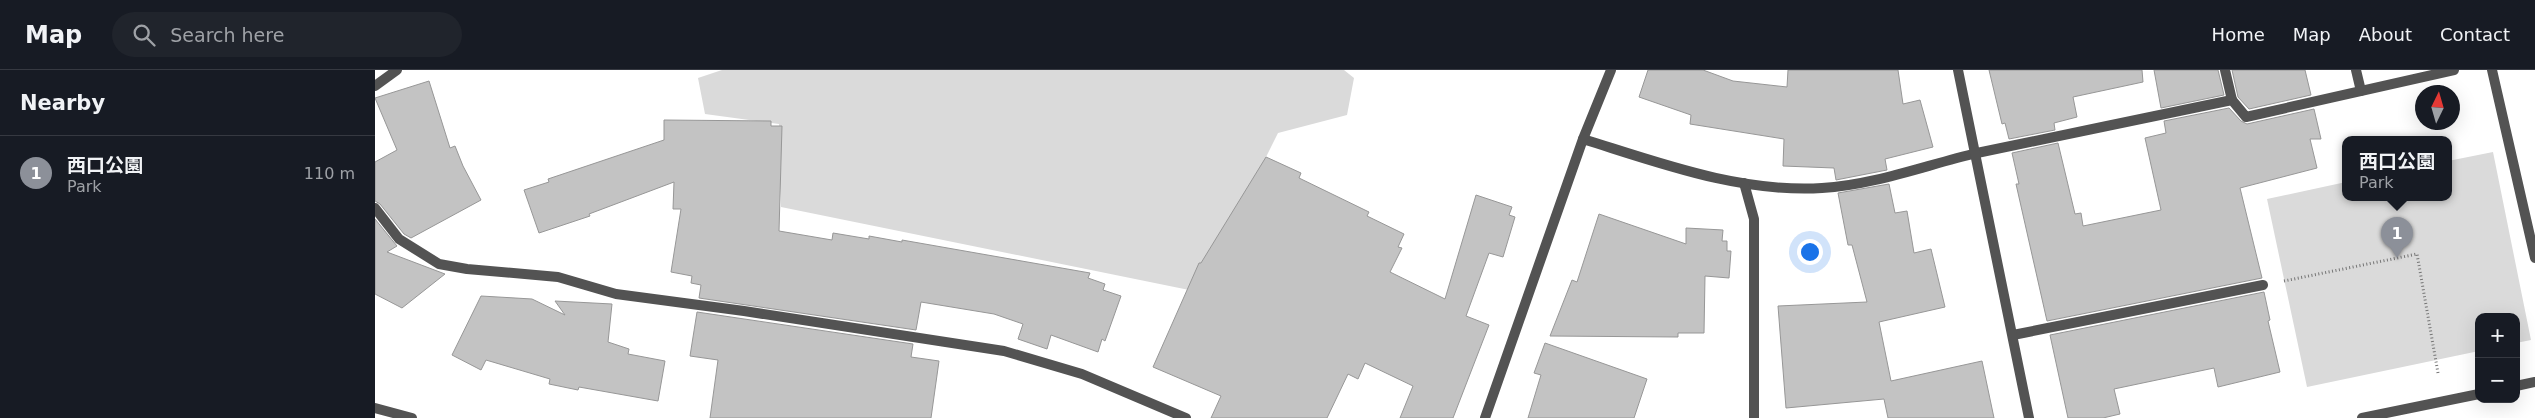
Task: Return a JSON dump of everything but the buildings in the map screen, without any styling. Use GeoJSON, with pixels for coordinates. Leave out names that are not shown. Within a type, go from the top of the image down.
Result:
{"type":"FeatureCollection","features":[{"type":"Feature","properties":{"kind":"street"},"geometry":{"type":"LineString","coordinates":[[375,86],[397,70]]}},
{"type":"Feature","properties":{"kind":"street"},"geometry":{"type":"LineString","coordinates":[[1485,418],[1583,140],[1611,70]]}},
{"type":"Feature","properties":{"kind":"street"},"geometry":{"type":"LineString","coordinates":[[1958,70],[2029,418]]}},
{"type":"Feature","properties":{"kind":"street"},"geometry":{"type":"LineString","coordinates":[[2225,70],[2232,100],[2246,116],[2454,70]]}},
{"type":"Feature","properties":{"kind":"street"},"geometry":{"type":"LineString","coordinates":[[2356,70],[2361,91]]}},
{"type":"Feature","properties":{"kind":"street"},"geometry":{"type":"LineString","coordinates":[[2492,70],[2535,258]]}},
{"type":"Feature","properties":{"kind":"street"},"geometry":{"type":"LineString","coordinates":[[1583,140],[1691,173],[1744,183],[1821,188],[1855,184],[1975,154],[2232,100]]}},
{"type":"Feature","properties":{"kind":"street"},"geometry":{"type":"LineString","coordinates":[[1744,183],[1754,219],[1753,418]]}},
{"type":"Feature","properties":{"kind":"street"},"geometry":{"type":"LineString","coordinates":[[375,208],[399,239],[423,256],[439,264],[467,269],[558,276],[615,294],[744,311],[1004,351],[1082,374],[1186,418]]}},
{"type":"Feature","properties":{"kind":"street"},"geometry":{"type":"LineString","coordinates":[[2013,335],[2263,285]]}},
{"type":"Feature","properties":{"kind":"street"},"geometry":{"type":"LineString","coordinates":[[2520,385],[2535,382]]}},
{"type":"Feature","properties":{"kind":"street"},"geometry":{"type":"LineString","coordinates":[[2362,418],[2475,395]]}},
{"type":"Feature","properties":{"kind":"street"},"geometry":{"type":"LineString","coordinates":[[375,408],[411,418]]}},
{"type":"Feature","properties":{"kind":"path"},"geometry":{"type":"LineString","coordinates":[[2263,285],[2417,254],[2438,373]]}},
{"type":"Feature","properties":{"kind":"shaded area"},"geometry":{"type":"Polygon","coordinates":[[[722,70],[1344,70],[1354,78],[1347,115],[1278,133],[1199,292],[781,207],[779,124],[705,114],[698,78],[722,70]]]}},
{"type":"Feature","properties":{"kind":"shaded area"},"geometry":{"type":"Polygon","coordinates":[[[2493,152],[2531,340],[2520,342],[2520,313],[2475,313],[2475,352],[2307,387],[2267,199],[2342,183],[2342,201],[2452,201],[2452,160],[2493,152]]]}},
{"type":"Feature","properties":{"kind":"place","name":"西口公園"},"geometry":{"type":"Point","coordinates":[2397,258]}}]}
